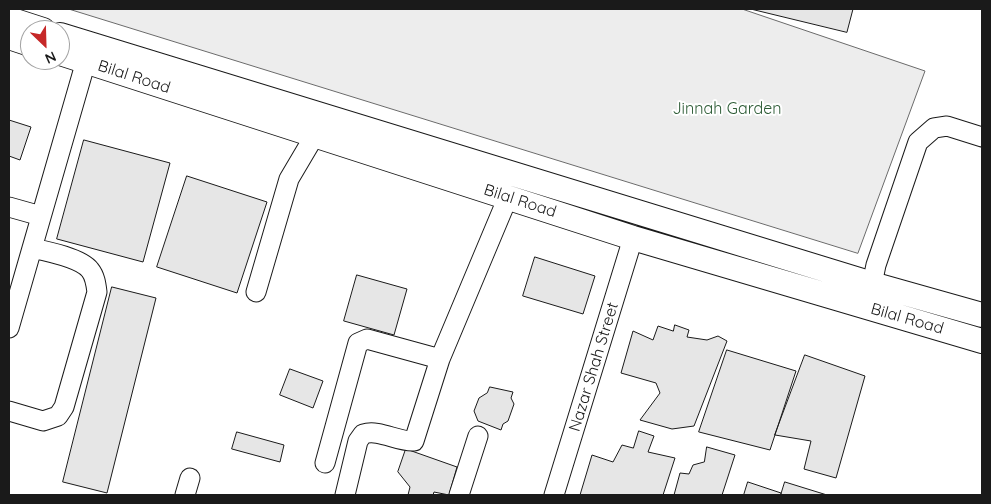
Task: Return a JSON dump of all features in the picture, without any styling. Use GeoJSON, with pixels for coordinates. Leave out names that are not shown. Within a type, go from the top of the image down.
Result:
{"type":"FeatureCollection","features":[{"type":"Feature","properties":{"kind":"main road","name":"Bilal Road"},"geometry":{"type":"LineString","coordinates":[[70,38],[872,284],[982,315]]}},
{"type":"Feature","properties":{"kind":"main road","name":"Bilal Road"},"geometry":{"type":"LineString","coordinates":[[70,56],[633,238],[982,341]]}},
{"type":"Feature","properties":{"kind":"street"},"geometry":{"type":"LineString","coordinates":[[9,328],[13,300],[32,248],[86,61]]}},
{"type":"Feature","properties":{"kind":"street"},"geometry":{"type":"LineString","coordinates":[[872,284],[876,265],[918,142],[934,128],[947,126],[982,137]]}},
{"type":"Feature","properties":{"kind":"street"},"geometry":{"type":"LineString","coordinates":[[256,292],[289,179],[315,135]]}},
{"type":"Feature","properties":{"kind":"street"},"geometry":{"type":"LineString","coordinates":[[345,495],[358,441],[363,434],[370,432],[407,442],[414,441],[440,359],[508,197]]}},
{"type":"Feature","properties":{"kind":"street"},"geometry":{"type":"LineString","coordinates":[[9,207],[41,216]]}},
{"type":"Feature","properties":{"kind":"street","name":"Nazar Shah Street"},"geometry":{"type":"LineString","coordinates":[[554,495],[633,238]]}},
{"type":"Feature","properties":{"kind":"street"},"geometry":{"type":"LineString","coordinates":[[9,411],[43,421],[58,416],[64,407],[97,292],[94,276],[89,268],[80,263],[32,248]]}},
{"type":"Feature","properties":{"kind":"street"},"geometry":{"type":"LineString","coordinates":[[325,464],[358,343],[367,339],[440,359]]}},
{"type":"Feature","properties":{"kind":"street"},"geometry":{"type":"LineString","coordinates":[[459,495],[478,436]]}},
{"type":"Feature","properties":{"kind":"shaded area","name":"Jinnah Garden"},"geometry":{"type":"Polygon","coordinates":[[[69,9],[742,9],[925,71],[858,253],[69,9]]]}},
{"type":"Feature","properties":{"kind":"building"},"geometry":{"type":"Polygon","coordinates":[[[751,9],[853,9],[847,32],[751,9]]]}},
{"type":"Feature","properties":{"kind":"building"},"geometry":{"type":"Polygon","coordinates":[[[9,120],[31,127],[20,160],[9,156],[9,120]]]}},
{"type":"Feature","properties":{"kind":"building"},"geometry":{"type":"Polygon","coordinates":[[[84,140],[170,163],[143,262],[57,239],[84,140]]]}},
{"type":"Feature","properties":{"kind":"building"},"geometry":{"type":"Polygon","coordinates":[[[187,176],[267,202],[237,293],[157,267],[187,176]]]}},
{"type":"Feature","properties":{"kind":"building"},"geometry":{"type":"Polygon","coordinates":[[[535,257],[595,276],[583,314],[523,296],[535,257]]]}},
{"type":"Feature","properties":{"kind":"building"},"geometry":{"type":"Polygon","coordinates":[[[357,275],[407,289],[394,335],[344,321],[357,275]]]}},
{"type":"Feature","properties":{"kind":"building"},"geometry":{"type":"Polygon","coordinates":[[[112,287],[156,298],[107,493],[63,482],[112,287]]]}},
{"type":"Feature","properties":{"kind":"building"},"geometry":{"type":"Polygon","coordinates":[[[675,325],[689,330],[687,337],[707,340],[718,336],[727,341],[694,426],[672,429],[640,420],[660,393],[656,383],[621,373],[633,331],[653,340],[658,326],[673,331],[675,325]]]}},
{"type":"Feature","properties":{"kind":"building"},"geometry":{"type":"Polygon","coordinates":[[[727,350],[796,371],[770,450],[699,432],[727,350]]]}},
{"type":"Feature","properties":{"kind":"building"},"geometry":{"type":"Polygon","coordinates":[[[805,355],[865,376],[836,478],[804,469],[811,441],[775,435],[805,355]]]}},
{"type":"Feature","properties":{"kind":"building"},"geometry":{"type":"Polygon","coordinates":[[[290,369],[323,381],[313,408],[280,395],[290,369]]]}},
{"type":"Feature","properties":{"kind":"building"},"geometry":{"type":"Polygon","coordinates":[[[490,387],[513,392],[511,398],[514,404],[508,421],[503,424],[501,430],[478,421],[474,411],[479,398],[487,393],[490,387]]]}},
{"type":"Feature","properties":{"kind":"building"},"geometry":{"type":"Polygon","coordinates":[[[639,431],[654,436],[648,452],[675,458],[663,495],[580,495],[592,455],[613,462],[622,445],[633,448],[639,431]]]}},
{"type":"Feature","properties":{"kind":"building"},"geometry":{"type":"Polygon","coordinates":[[[237,432],[284,445],[280,462],[232,449],[237,432]]]}},
{"type":"Feature","properties":{"kind":"building"},"geometry":{"type":"Polygon","coordinates":[[[707,447],[735,455],[722,495],[674,495],[680,473],[689,474],[693,465],[704,462],[707,447]]]}},
{"type":"Feature","properties":{"kind":"building"},"geometry":{"type":"Polygon","coordinates":[[[406,449],[457,467],[449,495],[434,492],[433,495],[408,495],[410,487],[398,472],[406,449]]]}},
{"type":"Feature","properties":{"kind":"building"},"geometry":{"type":"Polygon","coordinates":[[[748,482],[781,493],[781,495],[744,495],[748,482]]]}},
{"type":"Feature","properties":{"kind":"building"},"geometry":{"type":"Polygon","coordinates":[[[785,482],[827,495],[781,495],[785,482]]]}}]}
